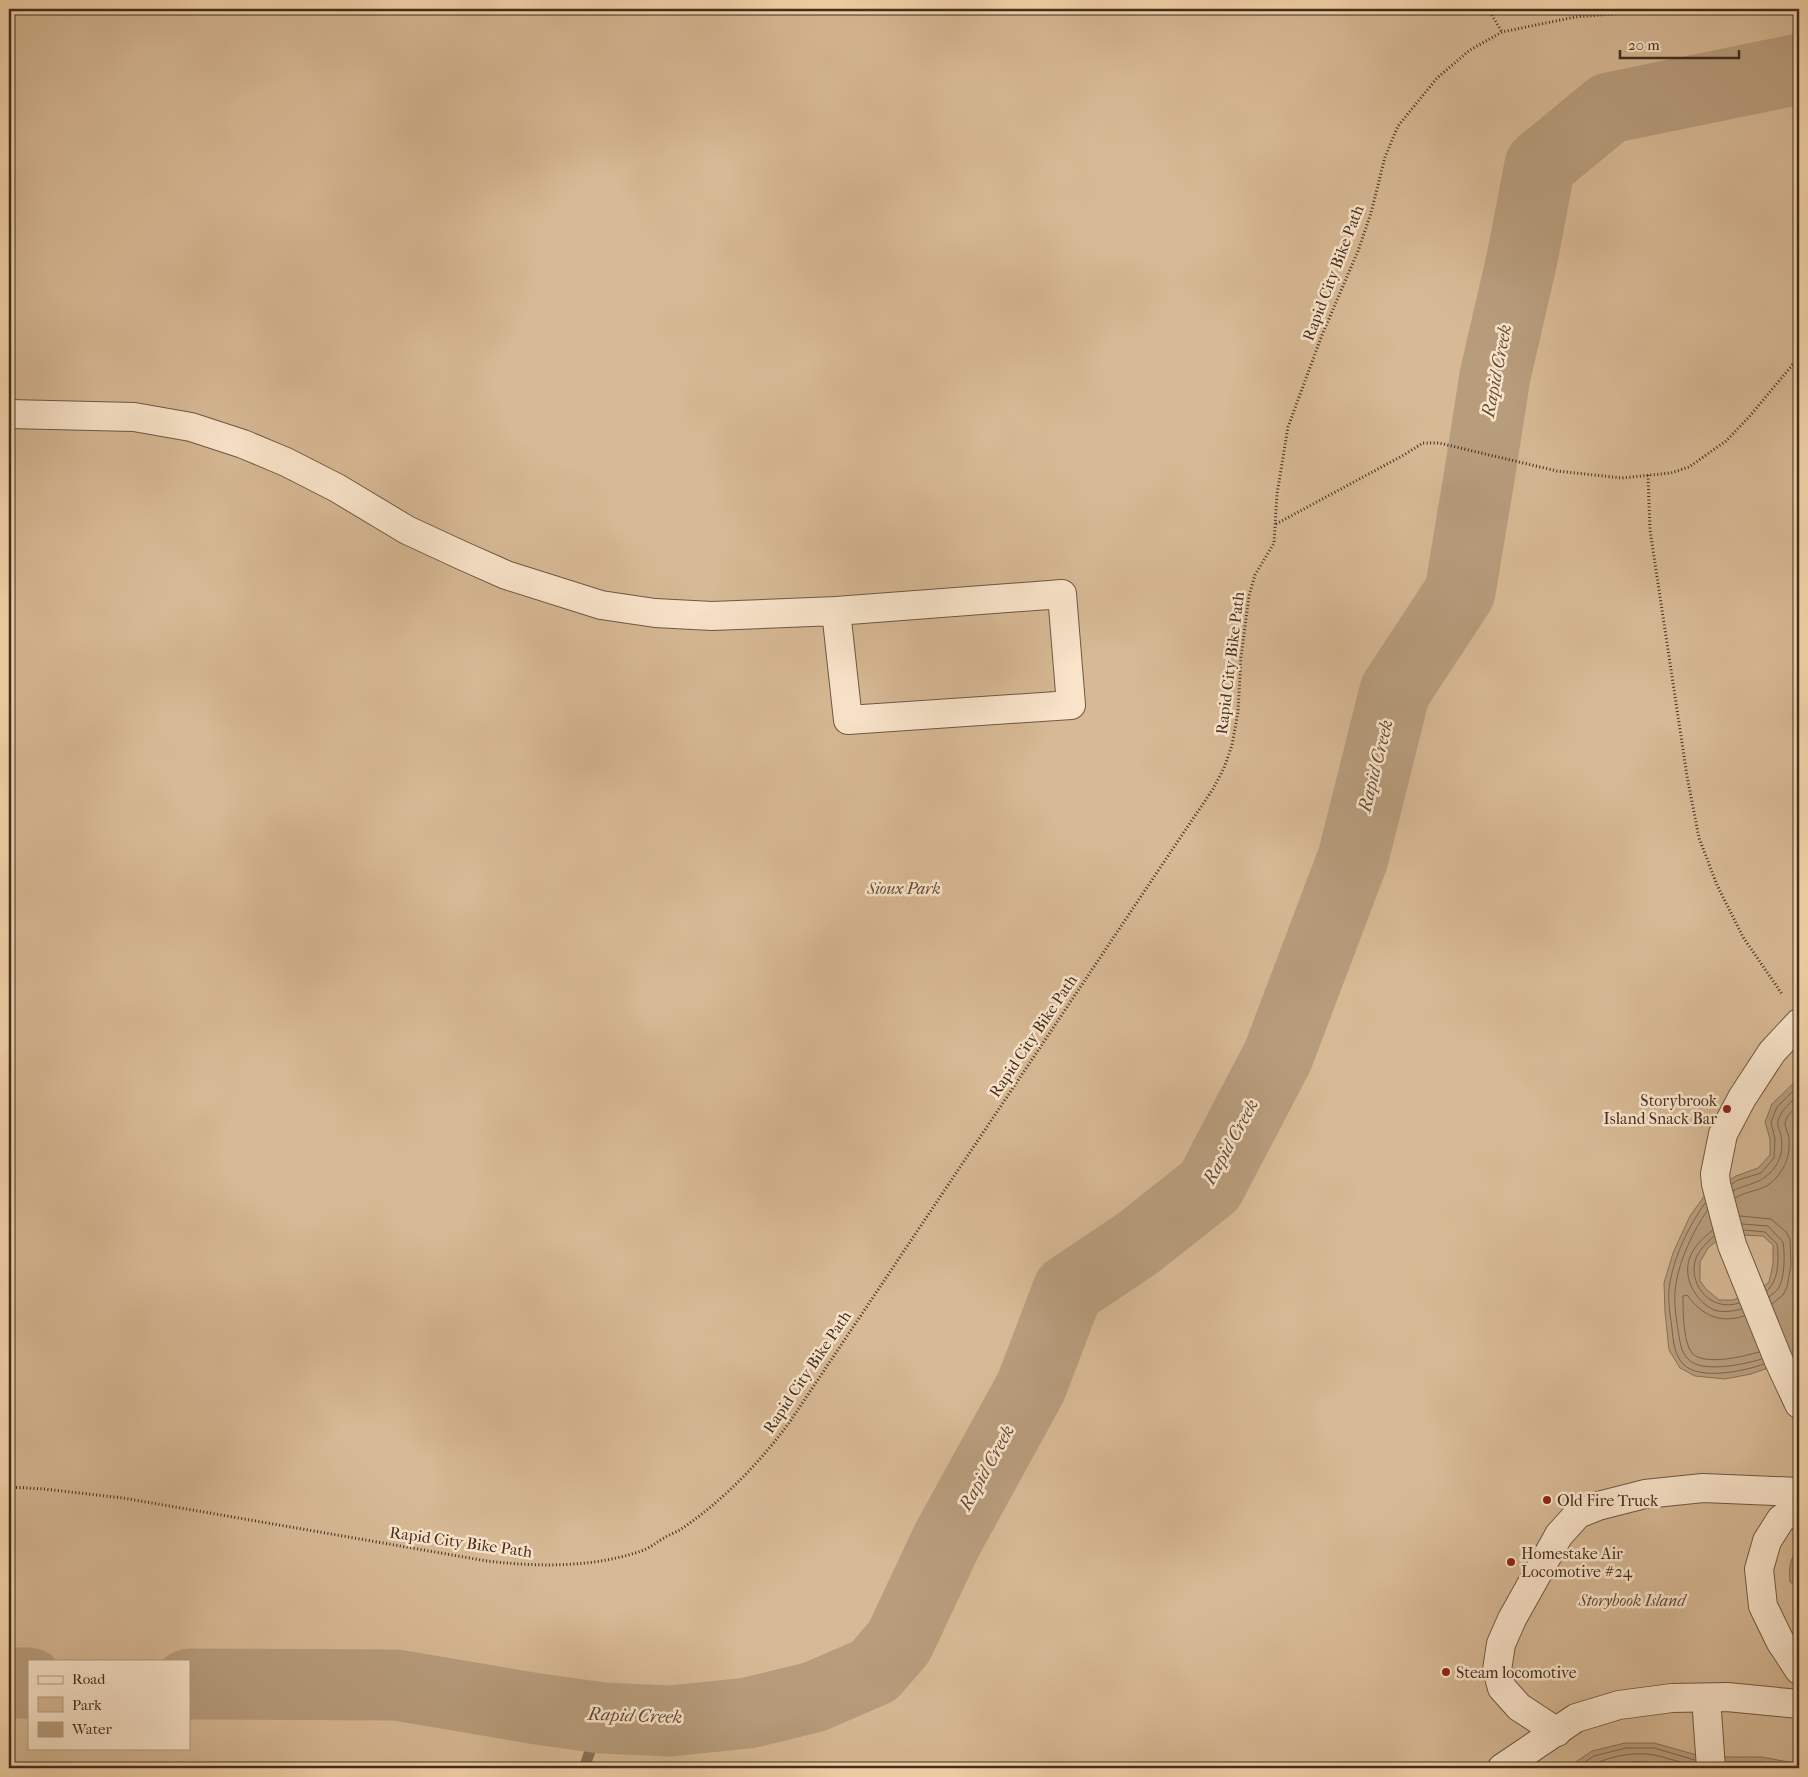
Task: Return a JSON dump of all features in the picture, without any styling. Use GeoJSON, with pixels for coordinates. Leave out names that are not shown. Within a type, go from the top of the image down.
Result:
{"type":"FeatureCollection","features":[{"type":"Feature","properties":{"kind":"street"},"geometry":{"type":"LineString","coordinates":[[9,414],[134,417],[191,427],[243,444],[286,462],[337,488],[407,530],[461,555],[506,574],[601,605],[655,613],[712,616],[836,611],[1062,594],[1071,705],[848,720],[836,611]]}},
{"type":"Feature","properties":{"kind":"street"},"geometry":{"type":"LineString","coordinates":[[1799,1023],[1772,1052],[1735,1112],[1724,1134],[1715,1174],[1732,1245],[1778,1359],[1799,1404]]}},
{"type":"Feature","properties":{"kind":"street"},"geometry":{"type":"LineString","coordinates":[[1557,1732],[1519,1707],[1502,1688],[1496,1670],[1501,1644],[1512,1619],[1559,1535],[1578,1514],[1598,1506],[1645,1494],[1703,1488],[1799,1492]]}},
{"type":"Feature","properties":{"kind":"street"},"geometry":{"type":"LineString","coordinates":[[1799,1506],[1781,1519],[1768,1541],[1760,1569],[1763,1606],[1780,1641],[1799,1670]]}},
{"type":"Feature","properties":{"kind":"street"},"geometry":{"type":"LineString","coordinates":[[1512,1766],[1576,1718],[1619,1705],[1672,1698],[1727,1697],[1799,1704]]}},
{"type":"Feature","properties":{"kind":"street"},"geometry":{"type":"LineString","coordinates":[[1706,1698],[1712,1768]]}},
{"type":"Feature","properties":{"kind":"path"},"geometry":{"type":"LineString","coordinates":[[1488,9],[1502,32]]}},
{"type":"Feature","properties":{"kind":"path","name":"Rapid City Bike Path"},"geometry":{"type":"LineString","coordinates":[[9,1488],[44,1489],[123,1498],[477,1559],[521,1564],[559,1565],[606,1561],[647,1549],[665,1537],[683,1529],[732,1487],[781,1434],[1213,789],[1224,768],[1232,745],[1238,712],[1241,657],[1249,596],[1255,574],[1274,543],[1277,494],[1288,427],[1299,393],[1358,251],[1385,157],[1398,126],[1437,78],[1470,50],[1502,32],[1575,17],[1652,9]]}},
{"type":"Feature","properties":{"kind":"path"},"geometry":{"type":"LineString","coordinates":[[1276,524],[1423,443],[1439,443],[1557,471],[1622,478],[1671,473],[1689,467],[1726,441],[1749,417],[1799,356]]}},
{"type":"Feature","properties":{"kind":"path"},"geometry":{"type":"LineString","coordinates":[[1648,475],[1650,530],[1687,776],[1699,838],[1717,885],[1743,937],[1784,997]]}},
{"type":"Feature","properties":{"kind":"green space","name":"Sioux Park"},"geometry":{"type":"Polygon","coordinates":[[[9,9],[1799,9],[1799,1768],[9,1768],[9,9]]]}},
{"type":"Feature","properties":{"kind":"water"},"geometry":{"type":"Polygon","coordinates":[[[1799,1078],[1799,1357],[1751,1374],[1725,1379],[1695,1376],[1680,1368],[1669,1350],[1664,1283],[1673,1253],[1690,1216],[1705,1195],[1736,1176],[1758,1168],[1770,1155],[1770,1139],[1765,1122],[1772,1104],[1799,1078]],[[1742,1235],[1719,1239],[1708,1248],[1700,1262],[1700,1281],[1706,1289],[1719,1300],[1733,1300],[1757,1292],[1769,1282],[1773,1264],[1773,1245],[1763,1236],[1742,1235]]]}},
{"type":"Feature","properties":{"kind":"water"},"geometry":{"type":"Polygon","coordinates":[[[1799,1549],[1799,1589],[1790,1582],[1790,1564],[1799,1549]]]}},
{"type":"Feature","properties":{"kind":"water"},"geometry":{"type":"Polygon","coordinates":[[[1625,1743],[1654,1743],[1704,1757],[1762,1757],[1799,1764],[1799,1768],[1567,1768],[1592,1751],[1625,1743]]]}},
{"type":"Feature","properties":{"kind":"waterway","name":"Rapid Creek"},"geometry":{"type":"LineString","coordinates":[[190,1684],[396,1685],[602,1718],[670,1721],[748,1713],[814,1697],[874,1671],[899,1642],[947,1540],[1031,1387],[1068,1290],[1138,1243],[1210,1186],[1278,1056],[1353,858],[1395,691],[1460,592],[1495,376],[1522,259],[1540,165],[1609,108],[1799,69]]}},
{"type":"Feature","properties":{"kind":"waterway","name":"Rapid Creek"},"geometry":{"type":"LineString","coordinates":[[9,1683],[28,1683]]}},
{"type":"Feature","properties":{"kind":"waterway"},"geometry":{"type":"LineString","coordinates":[[584,1768],[602,1718]]}},
{"type":"Feature","properties":{"kind":"place","name":"Storybrook Island Snack Bar"},"geometry":{"type":"Point","coordinates":[1727,1109]}},
{"type":"Feature","properties":{"kind":"place","name":"Old Fire Truck"},"geometry":{"type":"Point","coordinates":[1547,1500]}},
{"type":"Feature","properties":{"kind":"place","name":"Homestake Air Locomotive #24"},"geometry":{"type":"Point","coordinates":[1511,1562]}},
{"type":"Feature","properties":{"kind":"place","name":"Steam locomotive"},"geometry":{"type":"Point","coordinates":[1446,1672]}},
{"type":"Feature","properties":{"kind":"park label","name":"Storybook Island"},"geometry":{"type":"Point","coordinates":[1632,1600]}}]}
